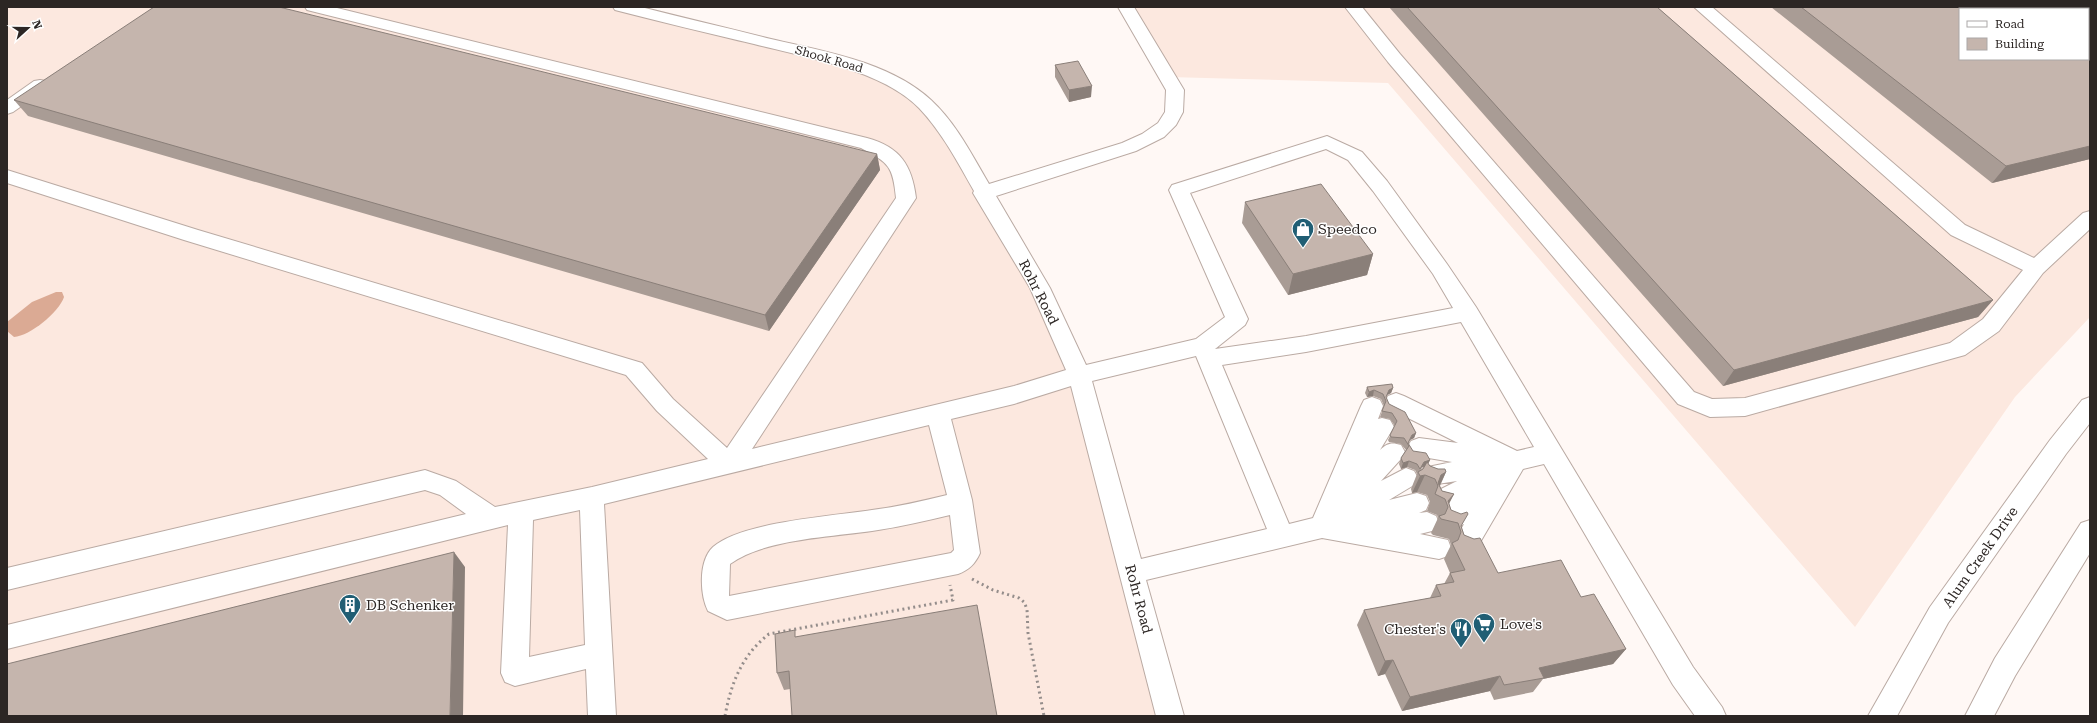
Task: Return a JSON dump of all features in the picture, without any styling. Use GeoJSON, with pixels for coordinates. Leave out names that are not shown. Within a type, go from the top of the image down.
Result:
{"type":"FeatureCollection","features":[{"type":"Feature","properties":{"kind":"street"},"geometry":{"type":"LineString","coordinates":[[313,7],[867,144],[889,155],[899,164],[904,178],[906,198],[729,464]]}},
{"type":"Feature","properties":{"kind":"street","name":"Shook Road"},"geometry":{"type":"LineString","coordinates":[[621,7],[838,60],[889,79],[915,96],[942,124],[964,157],[984,193]]}},
{"type":"Feature","properties":{"kind":"street"},"geometry":{"type":"LineString","coordinates":[[984,193],[1129,147],[1149,139],[1174,117],[1176,103],[1175,90],[1126,7]]}},
{"type":"Feature","properties":{"kind":"street"},"geometry":{"type":"LineString","coordinates":[[1353,7],[1394,58],[1686,398],[1710,408],[1745,407],[1957,349],[1990,325],[2036,268],[2090,218]]}},
{"type":"Feature","properties":{"kind":"street"},"geometry":{"type":"LineString","coordinates":[[1702,7],[1958,230],[2036,268]]}},
{"type":"Feature","properties":{"kind":"street"},"geometry":{"type":"LineString","coordinates":[[7,108],[53,77]]}},
{"type":"Feature","properties":{"kind":"street"},"geometry":{"type":"LineString","coordinates":[[1206,352],[1237,319],[1179,190],[1327,142],[1355,156],[1380,186],[1440,269],[1468,313],[1683,676],[1712,716]]}},
{"type":"Feature","properties":{"kind":"street"},"geometry":{"type":"LineString","coordinates":[[7,176],[191,235],[634,369],[665,405],[729,464]]}},
{"type":"Feature","properties":{"kind":"street","name":"Rohr Road"},"geometry":{"type":"LineString","coordinates":[[984,193],[1040,288],[1079,376],[1170,716]]}},
{"type":"Feature","properties":{"kind":"street"},"geometry":{"type":"LineString","coordinates":[[7,636],[492,518],[592,497],[729,464],[1014,394],[1079,376],[1206,352],[1260,352],[1468,313]]}},
{"type":"Feature","properties":{"kind":"street"},"geometry":{"type":"LineString","coordinates":[[1206,352],[1282,536]]}},
{"type":"Feature","properties":{"kind":"street"},"geometry":{"type":"LineString","coordinates":[[1396,402],[1515,461]]}},
{"type":"Feature","properties":{"kind":"street"},"geometry":{"type":"LineString","coordinates":[[1322,527],[1372,406]]}},
{"type":"Feature","properties":{"kind":"street","name":"Alum Creek Drive"},"geometry":{"type":"LineString","coordinates":[[1882,716],[1939,615],[2058,447],[2090,406]]}},
{"type":"Feature","properties":{"kind":"street"},"geometry":{"type":"LineString","coordinates":[[938,413],[960,502],[966,532],[967,553],[958,563],[727,608],[717,603],[715,579],[720,556],[733,547],[761,538],[888,518],[960,502]]}},
{"type":"Feature","properties":{"kind":"street"},"geometry":{"type":"LineString","coordinates":[[1406,423],[1515,461]]}},
{"type":"Feature","properties":{"kind":"street"},"geometry":{"type":"LineString","coordinates":[[1322,527],[1382,427]]}},
{"type":"Feature","properties":{"kind":"street"},"geometry":{"type":"LineString","coordinates":[[1419,448],[1515,461]]}},
{"type":"Feature","properties":{"kind":"street"},"geometry":{"type":"LineString","coordinates":[[1322,527],[1393,452]]}},
{"type":"Feature","properties":{"kind":"street"},"geometry":{"type":"LineString","coordinates":[[1432,474],[1515,461],[1550,453]]}},
{"type":"Feature","properties":{"kind":"street"},"geometry":{"type":"LineString","coordinates":[[1448,509],[1515,461]]}},
{"type":"Feature","properties":{"kind":"street"},"geometry":{"type":"LineString","coordinates":[[1466,543],[1515,461]]}},
{"type":"Feature","properties":{"kind":"street"},"geometry":{"type":"LineString","coordinates":[[1322,527],[1406,478]]}},
{"type":"Feature","properties":{"kind":"street"},"geometry":{"type":"LineString","coordinates":[[7,579],[425,480],[448,488],[492,518]]}},
{"type":"Feature","properties":{"kind":"street"},"geometry":{"type":"LineString","coordinates":[[592,497],[602,716]]}},
{"type":"Feature","properties":{"kind":"street"},"geometry":{"type":"LineString","coordinates":[[520,512],[515,673],[600,654]]}},
{"type":"Feature","properties":{"kind":"street"},"geometry":{"type":"LineString","coordinates":[[1131,572],[1322,527],[1422,513]]}},
{"type":"Feature","properties":{"kind":"street"},"geometry":{"type":"LineString","coordinates":[[1322,527],[1439,548]]}},
{"type":"Feature","properties":{"kind":"street"},"geometry":{"type":"LineString","coordinates":[[1979,716],[2004,667],[2090,531]]}},
{"type":"Feature","properties":{"kind":"path"},"geometry":{"type":"LineString","coordinates":[[968,576],[993,590],[1019,598],[1024,602],[1028,632],[1044,716]]}},
{"type":"Feature","properties":{"kind":"path"},"geometry":{"type":"LineString","coordinates":[[725,716],[728,694],[736,673],[751,649],[769,634],[953,600],[949,581]]}},
{"type":"Feature","properties":{"kind":"shaded area"},"geometry":{"type":"Polygon","coordinates":[[[7,7],[621,7],[838,60],[889,79],[942,124],[1078,375],[1170,716],[7,716],[7,7]]]}},
{"type":"Feature","properties":{"kind":"shaded area"},"geometry":{"type":"Polygon","coordinates":[[[1124,7],[2090,7],[2090,317],[2015,397],[1855,627],[1388,83],[1168,77],[1124,7]]]}},
{"type":"Feature","properties":{"kind":"shaded area"},"geometry":{"type":"Polygon","coordinates":[[[56,292],[62,292],[64,297],[61,303],[50,316],[36,328],[21,336],[14,337],[7,331],[7,322],[32,302],[56,292]]]}},
{"type":"Feature","properties":{"kind":"building"},"geometry":{"type":"Polygon","coordinates":[[[154,7],[279,7],[877,154],[765,315],[14,100],[154,7]]]}},
{"type":"Feature","properties":{"kind":"building"},"geometry":{"type":"Polygon","coordinates":[[[1407,7],[1657,7],[1993,300],[1734,370],[1407,7]]]}},
{"type":"Feature","properties":{"kind":"building"},"geometry":{"type":"Polygon","coordinates":[[[1801,7],[2011,7],[2012,8],[1959,8],[1959,60],[2089,59],[2090,146],[2006,166],[1801,7]]]}},
{"type":"Feature","properties":{"kind":"building"},"geometry":{"type":"Polygon","coordinates":[[[1078,61],[1092,86],[1069,90],[1055,65],[1078,61]]]}},
{"type":"Feature","properties":{"kind":"building"},"geometry":{"type":"Polygon","coordinates":[[[1321,184],[1373,254],[1293,274],[1245,202],[1321,184]]]}},
{"type":"Feature","properties":{"kind":"building"},"geometry":{"type":"Polygon","coordinates":[[[1392,384],[1393,388],[1389,390],[1386,397],[1389,404],[1405,412],[1416,433],[1412,435],[1408,443],[1413,451],[1426,453],[1430,460],[1424,462],[1420,469],[1417,464],[1409,461],[1403,463],[1401,458],[1409,446],[1404,438],[1391,437],[1390,435],[1397,421],[1392,413],[1382,411],[1386,401],[1383,394],[1374,390],[1369,392],[1367,387],[1392,384]]]}},
{"type":"Feature","properties":{"kind":"building","name":"Love's"},"geometry":{"type":"Polygon","coordinates":[[[1427,462],[1430,466],[1438,469],[1445,469],[1446,472],[1441,475],[1438,483],[1442,491],[1454,494],[1448,501],[1451,510],[1461,514],[1467,512],[1468,514],[1461,526],[1464,535],[1474,539],[1480,538],[1498,573],[1561,560],[1581,597],[1594,594],[1626,649],[1539,668],[1544,678],[1504,685],[1500,676],[1410,697],[1393,660],[1385,661],[1364,610],[1441,596],[1436,585],[1454,582],[1450,573],[1465,570],[1452,543],[1458,540],[1461,532],[1458,523],[1441,519],[1439,516],[1445,514],[1448,507],[1445,499],[1435,494],[1438,486],[1435,479],[1425,475],[1420,476],[1418,472],[1423,469],[1427,462]]]}},
{"type":"Feature","properties":{"kind":"building","name":"DB Schenker"},"geometry":{"type":"Polygon","coordinates":[[[454,552],[450,716],[7,716],[7,664],[454,552]]]}},
{"type":"Feature","properties":{"kind":"building"},"geometry":{"type":"Polygon","coordinates":[[[977,605],[997,716],[792,716],[789,671],[777,673],[775,634],[795,630],[795,637],[977,605]]]}},
{"type":"Feature","properties":{"kind":"place","name":"Speedco"},"geometry":{"type":"Point","coordinates":[1303,248]}},
{"type":"Feature","properties":{"kind":"place","name":"DB Schenker"},"geometry":{"type":"Point","coordinates":[350,624]}},
{"type":"Feature","properties":{"kind":"place","name":"Love's"},"geometry":{"type":"Point","coordinates":[1484,644]}},
{"type":"Feature","properties":{"kind":"place","name":"Chester's"},"geometry":{"type":"Point","coordinates":[1461,648]}}]}
